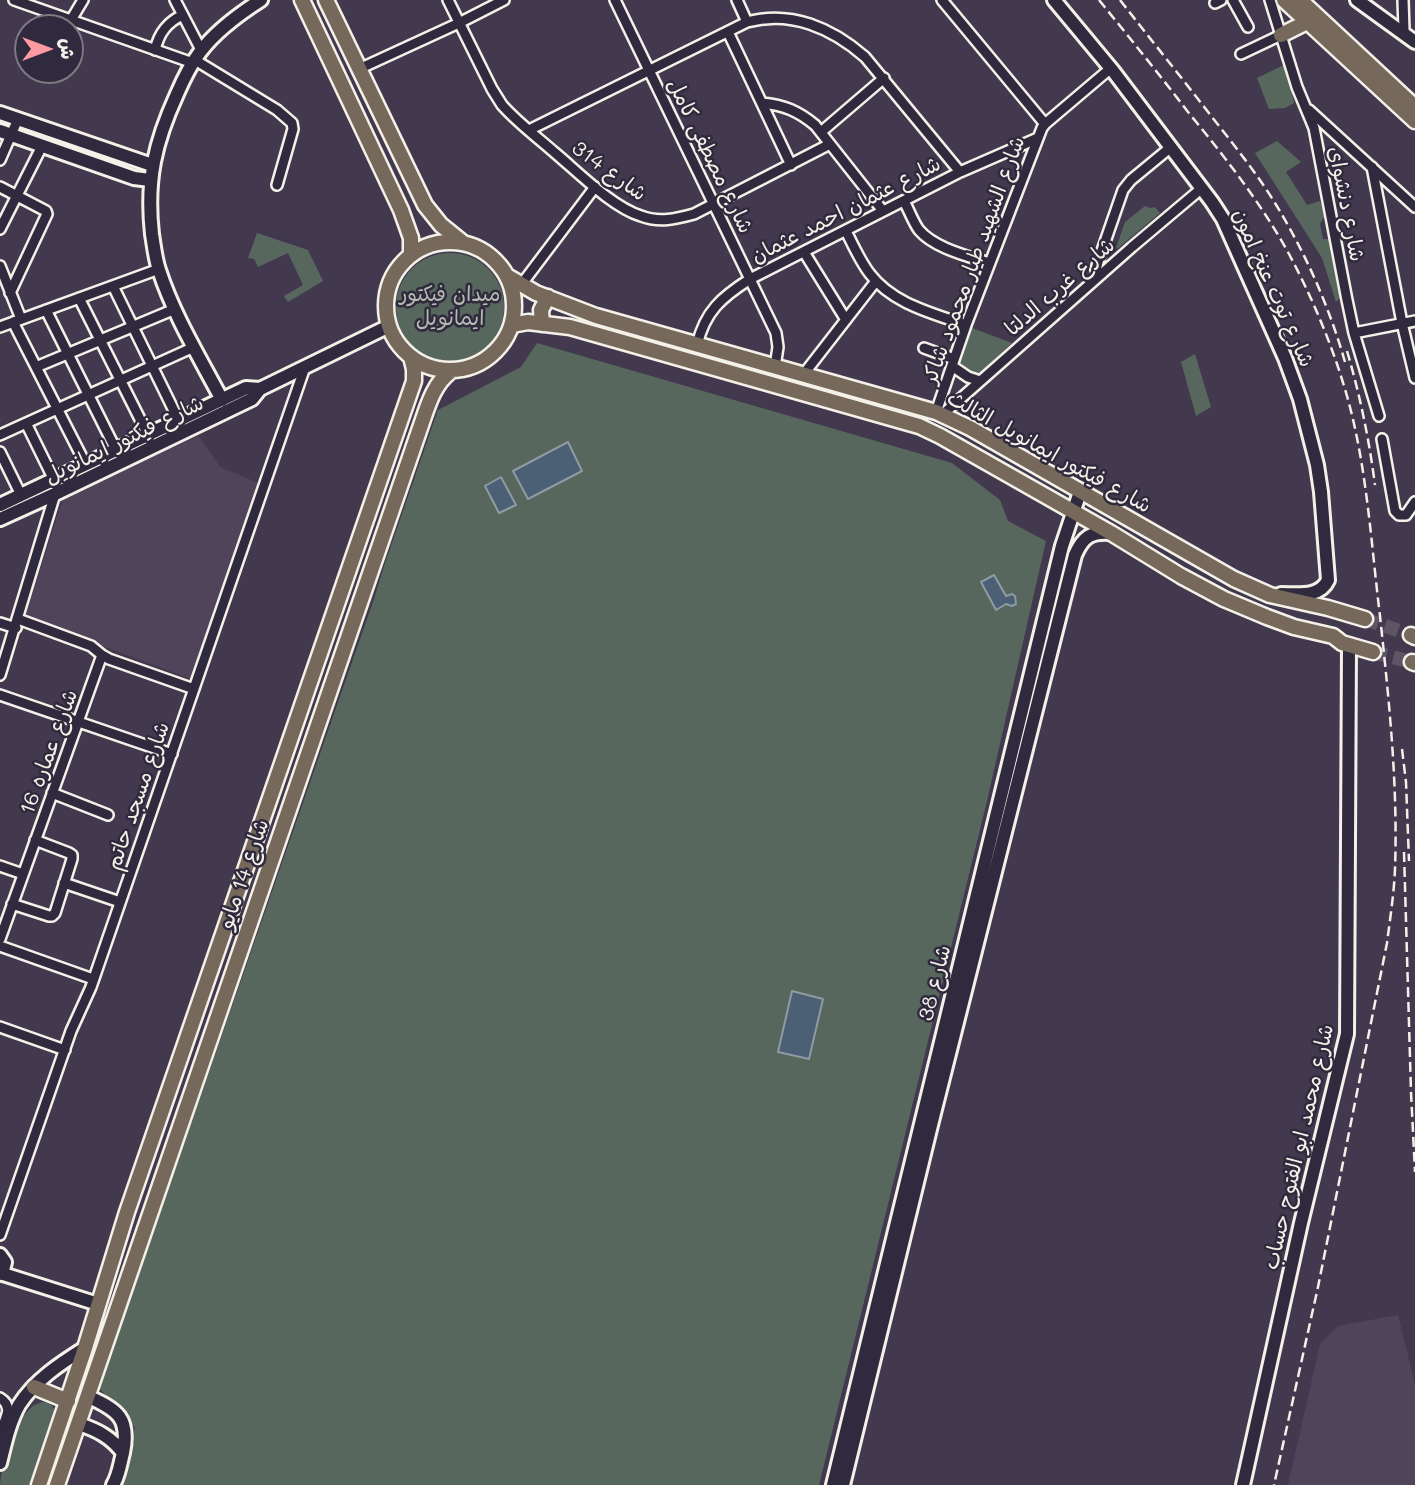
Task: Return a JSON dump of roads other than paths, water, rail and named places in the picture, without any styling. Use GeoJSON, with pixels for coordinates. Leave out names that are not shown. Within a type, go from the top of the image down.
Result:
{"type":"FeatureCollection","features":[{"type":"Feature","properties":{"kind":"main road"},"geometry":{"type":"LineString","coordinates":[[302,0],[401,210],[411,238],[411,254]]}},
{"type":"Feature","properties":{"kind":"main road"},"geometry":{"type":"LineString","coordinates":[[326,0],[422,200],[433,217],[462,242],[492,257],[507,276],[513,295],[512,325],[493,354],[479,364],[465,369],[433,369],[411,357],[401,349],[394,338],[388,326],[385,307],[388,287],[401,263],[420,248],[440,242],[462,242]]}},
{"type":"Feature","properties":{"kind":"main road"},"geometry":{"type":"LineString","coordinates":[[1284,0],[1415,121]]}},
{"type":"Feature","properties":{"kind":"main road"},"geometry":{"type":"LineString","coordinates":[[1300,0],[1415,107]]}},
{"type":"Feature","properties":{"kind":"main road"},"geometry":{"type":"LineString","coordinates":[[1281,35],[1307,22]]}},
{"type":"Feature","properties":{"kind":"main road"},"geometry":{"type":"LineString","coordinates":[[401,210],[415,213],[420,210],[422,200]]}},
{"type":"Feature","properties":{"kind":"main road","name":"شارع فيكتور ايمانويل الثالث"},"geometry":{"type":"LineString","coordinates":[[507,276],[548,298],[596,316],[939,413],[1234,579],[1269,595],[1365,619]]}},
{"type":"Feature","properties":{"kind":"main road"},"geometry":{"type":"LineString","coordinates":[[542,324],[541,310],[548,298]]}},
{"type":"Feature","properties":{"kind":"main road","name":"شارع فيكتور ايمانويل الثالث"},"geometry":{"type":"LineString","coordinates":[[512,325],[528,323],[570,327],[919,426],[1224,599],[1285,624],[1333,636],[1347,635],[1375,647],[1349,645],[1333,636]]}},
{"type":"Feature","properties":{"kind":"main road","name":"شارع 14 مايو"},"geometry":{"type":"LineString","coordinates":[[39,1485],[130,1202],[414,381],[411,357]]}},
{"type":"Feature","properties":{"kind":"main road","name":"شارع 14 مايو"},"geometry":{"type":"LineString","coordinates":[[57,1485],[434,389],[451,371]]}},
{"type":"Feature","properties":{"kind":"main road"},"geometry":{"type":"LineString","coordinates":[[1224,599],[1234,579]]}},
{"type":"Feature","properties":{"kind":"main road"},"geometry":{"type":"LineString","coordinates":[[300,707],[310,707],[318,712],[320,717]]}},
{"type":"Feature","properties":{"kind":"main road"},"geometry":{"type":"LineString","coordinates":[[34,1387],[68,1401]]}},
{"type":"Feature","properties":{"kind":"street"},"geometry":{"type":"LineString","coordinates":[[14,0],[54,14]]}},
{"type":"Feature","properties":{"kind":"street"},"geometry":{"type":"LineString","coordinates":[[175,0],[183,15],[196,58]]}},
{"type":"Feature","properties":{"kind":"street"},"geometry":{"type":"LineString","coordinates":[[222,400],[175,310],[159,269],[151,227],[150,180],[159,137],[196,58],[233,19],[261,0]]}},
{"type":"Feature","properties":{"kind":"street","name":"شارع 314"},"geometry":{"type":"LineString","coordinates":[[448,0],[496,97],[509,113],[595,187],[632,213],[652,219],[673,219],[694,214],[830,144]]}},
{"type":"Feature","properties":{"kind":"street"},"geometry":{"type":"LineString","coordinates":[[359,69],[504,0]]}},
{"type":"Feature","properties":{"kind":"street","name":"شارع مصطفى كامل"},"geometry":{"type":"LineString","coordinates":[[615,0],[778,338],[775,367]]}},
{"type":"Feature","properties":{"kind":"street"},"geometry":{"type":"LineString","coordinates":[[737,0],[747,22]]}},
{"type":"Feature","properties":{"kind":"street"},"geometry":{"type":"LineString","coordinates":[[942,0],[1045,124]]}},
{"type":"Feature","properties":{"kind":"street","name":"شارع توت عنخ امون"},"geometry":{"type":"LineString","coordinates":[[1054,0],[1111,68],[1223,219],[1285,358],[1300,399],[1317,465],[1328,580],[1320,591],[1269,595]]}},
{"type":"Feature","properties":{"kind":"street"},"geometry":{"type":"LineString","coordinates":[[1233,0],[1248,27]]}},
{"type":"Feature","properties":{"kind":"street","name":"شارع دنشواى"},"geometry":{"type":"LineString","coordinates":[[1269,0],[1315,135],[1354,332],[1379,416]]}},
{"type":"Feature","properties":{"kind":"street"},"geometry":{"type":"LineString","coordinates":[[1402,30],[1403,0]]}},
{"type":"Feature","properties":{"kind":"street"},"geometry":{"type":"LineString","coordinates":[[1359,1],[1415,42]]}},
{"type":"Feature","properties":{"kind":"street"},"geometry":{"type":"LineString","coordinates":[[155,50],[164,28],[183,15]]}},
{"type":"Feature","properties":{"kind":"street"},"geometry":{"type":"LineString","coordinates":[[529,131],[747,22],[775,17],[820,28],[852,45],[884,78],[960,172]]}},
{"type":"Feature","properties":{"kind":"street"},"geometry":{"type":"LineString","coordinates":[[84,25],[155,50],[196,58],[291,121],[293,129],[276,185]]}},
{"type":"Feature","properties":{"kind":"street"},"geometry":{"type":"LineString","coordinates":[[1402,30],[1415,29]]}},
{"type":"Feature","properties":{"kind":"street"},"geometry":{"type":"LineString","coordinates":[[728,32],[791,165]]}},
{"type":"Feature","properties":{"kind":"street"},"geometry":{"type":"LineString","coordinates":[[1241,54],[1281,35]]}},
{"type":"Feature","properties":{"kind":"street","name":"شارع الشهيد طيار محمود شاكر"},"geometry":{"type":"LineString","coordinates":[[939,413],[966,325],[1038,138],[1045,124],[1111,68]]}},
{"type":"Feature","properties":{"kind":"street"},"geometry":{"type":"LineString","coordinates":[[821,132],[884,78]]}},
{"type":"Feature","properties":{"kind":"street"},"geometry":{"type":"LineString","coordinates":[[762,103],[792,109],[804,116],[821,132],[883,211]]}},
{"type":"Feature","properties":{"kind":"street"},"geometry":{"type":"LineString","coordinates":[[1306,106],[1415,207]]}},
{"type":"Feature","properties":{"kind":"street"},"geometry":{"type":"LineString","coordinates":[[0,113],[152,165]]}},
{"type":"Feature","properties":{"kind":"street"},"geometry":{"type":"LineString","coordinates":[[0,160],[6,134],[18,119]]}},
{"type":"Feature","properties":{"kind":"street"},"geometry":{"type":"LineString","coordinates":[[6,134],[138,179],[150,180]]}},
{"type":"Feature","properties":{"kind":"street","name":"شارع عثمان احمد عثمان"},"geometry":{"type":"LineString","coordinates":[[697,345],[703,324],[715,305],[750,279],[960,172],[1038,138]]}},
{"type":"Feature","properties":{"kind":"street"},"geometry":{"type":"LineString","coordinates":[[77,158],[83,141]]}},
{"type":"Feature","properties":{"kind":"street"},"geometry":{"type":"LineString","coordinates":[[0,229],[42,146]]}},
{"type":"Feature","properties":{"kind":"street"},"geometry":{"type":"LineString","coordinates":[[1098,277],[1098,262],[1123,190],[1131,180],[1171,147]]}},
{"type":"Feature","properties":{"kind":"street"},"geometry":{"type":"LineString","coordinates":[[1372,167],[1415,378]]}},
{"type":"Feature","properties":{"kind":"street"},"geometry":{"type":"LineString","coordinates":[[0,187],[46,211],[47,214],[10,293]]}},
{"type":"Feature","properties":{"kind":"street"},"geometry":{"type":"LineString","coordinates":[[521,285],[595,187]]}},
{"type":"Feature","properties":{"kind":"street","name":"شارع غرب الدلتا"},"geometry":{"type":"LineString","coordinates":[[939,413],[980,381],[1202,188]]}},
{"type":"Feature","properties":{"kind":"street"},"geometry":{"type":"LineString","coordinates":[[904,201],[917,228],[924,236],[989,263]]}},
{"type":"Feature","properties":{"kind":"street"},"geometry":{"type":"LineString","coordinates":[[846,230],[863,264],[887,291],[909,304],[966,325]]}},
{"type":"Feature","properties":{"kind":"street"},"geometry":{"type":"LineString","coordinates":[[804,252],[846,320]]}},
{"type":"Feature","properties":{"kind":"street"},"geometry":{"type":"LineString","coordinates":[[0,266],[17,321],[36,367],[86,465]]}},
{"type":"Feature","properties":{"kind":"street"},"geometry":{"type":"LineString","coordinates":[[0,327],[159,269]]}},
{"type":"Feature","properties":{"kind":"street"},"geometry":{"type":"LineString","coordinates":[[803,375],[876,281]]}},
{"type":"Feature","properties":{"kind":"street"},"geometry":{"type":"LineString","coordinates":[[113,286],[179,421]]}},
{"type":"Feature","properties":{"kind":"street"},"geometry":{"type":"LineString","coordinates":[[79,298],[148,435]]}},
{"type":"Feature","properties":{"kind":"street"},"geometry":{"type":"LineString","coordinates":[[46,310],[116,450]]}},
{"type":"Feature","properties":{"kind":"street"},"geometry":{"type":"LineString","coordinates":[[36,367],[175,310]]}},
{"type":"Feature","properties":{"kind":"street"},"geometry":{"type":"LineString","coordinates":[[1354,332],[1415,321]]}},
{"type":"Feature","properties":{"kind":"street","name":"شارع فيكتور ايمانويل"},"geometry":{"type":"LineString","coordinates":[[0,505],[246,388],[260,388],[388,326]]}},
{"type":"Feature","properties":{"kind":"street"},"geometry":{"type":"LineString","coordinates":[[0,435],[194,347]]}},
{"type":"Feature","properties":{"kind":"street"},"geometry":{"type":"LineString","coordinates":[[924,348],[953,362],[968,377],[980,381]]}},
{"type":"Feature","properties":{"kind":"street","name":"شارع مسجد حاتم"},"geometry":{"type":"LineString","coordinates":[[0,1235],[93,979],[305,367]]}},
{"type":"Feature","properties":{"kind":"street","name":"شارع فيكتور ايمانويل"},"geometry":{"type":"LineString","coordinates":[[0,519],[252,399],[260,388]]}},
{"type":"Feature","properties":{"kind":"street"},"geometry":{"type":"LineString","coordinates":[[26,423],[54,480]]}},
{"type":"Feature","properties":{"kind":"street"},"geometry":{"type":"LineString","coordinates":[[1381,439],[1395,511],[1399,515],[1406,515],[1415,502]]}},
{"type":"Feature","properties":{"kind":"street"},"geometry":{"type":"LineString","coordinates":[[0,452],[21,495]]}},
{"type":"Feature","properties":{"kind":"street","name":"شارع 38"},"geometry":{"type":"LineString","coordinates":[[842,1485],[1059,558],[1080,492]]}},
{"type":"Feature","properties":{"kind":"street"},"geometry":{"type":"LineString","coordinates":[[0,676],[55,495]]}},
{"type":"Feature","properties":{"kind":"street","name":"شارع 38"},"geometry":{"type":"LineString","coordinates":[[833,1485],[1075,555],[1087,537],[1096,533],[1111,533]]}},
{"type":"Feature","properties":{"kind":"street"},"geometry":{"type":"LineString","coordinates":[[0,623],[17,624],[91,646],[102,656],[194,689]]}},
{"type":"Feature","properties":{"kind":"street","name":"شارع محمد ابو الفتوح حساب"},"geometry":{"type":"LineString","coordinates":[[1243,1485],[1301,1223],[1347,1034],[1349,645]]}},
{"type":"Feature","properties":{"kind":"street","name":"شارع عماره 16"},"geometry":{"type":"LineString","coordinates":[[0,939],[102,656]]}},
{"type":"Feature","properties":{"kind":"street"},"geometry":{"type":"LineString","coordinates":[[0,695],[172,754]]}},
{"type":"Feature","properties":{"kind":"street"},"geometry":{"type":"LineString","coordinates":[[52,793],[108,815]]}},
{"type":"Feature","properties":{"kind":"street"},"geometry":{"type":"LineString","coordinates":[[12,904],[52,916],[55,913],[72,855],[35,840]]}},
{"type":"Feature","properties":{"kind":"street"},"geometry":{"type":"LineString","coordinates":[[0,866],[23,874]]}},
{"type":"Feature","properties":{"kind":"street"},"geometry":{"type":"LineString","coordinates":[[64,883],[120,902]]}},
{"type":"Feature","properties":{"kind":"street"},"geometry":{"type":"LineString","coordinates":[[0,946],[93,979]]}},
{"type":"Feature","properties":{"kind":"street"},"geometry":{"type":"LineString","coordinates":[[0,1027],[65,1050]]}},
{"type":"Feature","properties":{"kind":"street"},"geometry":{"type":"LineString","coordinates":[[0,1255],[5,1262],[1,1274],[98,1304]]}},
{"type":"Feature","properties":{"kind":"street"},"geometry":{"type":"LineString","coordinates":[[0,1462],[8,1430],[19,1406],[34,1387],[59,1365],[85,1348]]}},
{"type":"Feature","properties":{"kind":"street"},"geometry":{"type":"LineString","coordinates":[[87,1396],[119,1415],[126,1431],[118,1476],[113,1485]]}},
{"type":"Feature","properties":{"kind":"street"},"geometry":{"type":"LineString","coordinates":[[0,1398],[6,1402],[8,1410],[0,1433]]}},
{"type":"Feature","properties":{"kind":"street"},"geometry":{"type":"LineString","coordinates":[[79,1424],[103,1433],[123,1453]]}},
{"type":"Feature","properties":{"kind":"water"},"geometry":{"type":"Polygon","coordinates":[[[568,442],[582,471],[528,499],[513,471],[568,442]]]}},
{"type":"Feature","properties":{"kind":"water"},"geometry":{"type":"Polygon","coordinates":[[[501,477],[516,505],[499,513],[485,486],[501,477]]]}},
{"type":"Feature","properties":{"kind":"water"},"geometry":{"type":"Polygon","coordinates":[[[994,575],[1006,596],[1015,596],[1016,604],[1006,604],[996,610],[981,582],[994,575]]]}},
{"type":"Feature","properties":{"kind":"water"},"geometry":{"type":"Polygon","coordinates":[[[792,991],[823,999],[809,1059],[778,1052],[792,991]]]}},
{"type":"Feature","properties":{"kind":"tunnel"},"geometry":{"type":"LineString","coordinates":[[1365,619],[1411,635]]}},
{"type":"Feature","properties":{"kind":"tunnel"},"geometry":{"type":"LineString","coordinates":[[1373,652],[1412,662]]}},
{"type":"Feature","properties":{"kind":"railway"},"geometry":{"type":"LineString","coordinates":[[1099,0],[1229,163],[1289,254],[1322,323],[1341,378],[1354,423],[1368,505],[1392,742],[1396,837],[1394,888],[1387,943],[1318,1287],[1274,1485]]}},
{"type":"Feature","properties":{"kind":"railway"},"geometry":{"type":"LineString","coordinates":[[1120,0],[1241,154],[1275,203],[1315,280],[1332,320],[1345,362]]}},
{"type":"Feature","properties":{"kind":"railway"},"geometry":{"type":"LineString","coordinates":[[1347,351],[1364,417],[1375,485]]}},
{"type":"Feature","properties":{"kind":"railway"},"geometry":{"type":"LineString","coordinates":[[1402,749],[1409,861]]}},
{"type":"Feature","properties":{"kind":"railway"},"geometry":{"type":"LineString","coordinates":[[1404,852],[1415,1172]]}},
{"type":"Feature","properties":{"kind":"park label","name":"ميدان فيكتور ايمانويل"},"geometry":{"type":"Point","coordinates":[450,307]}}]}
